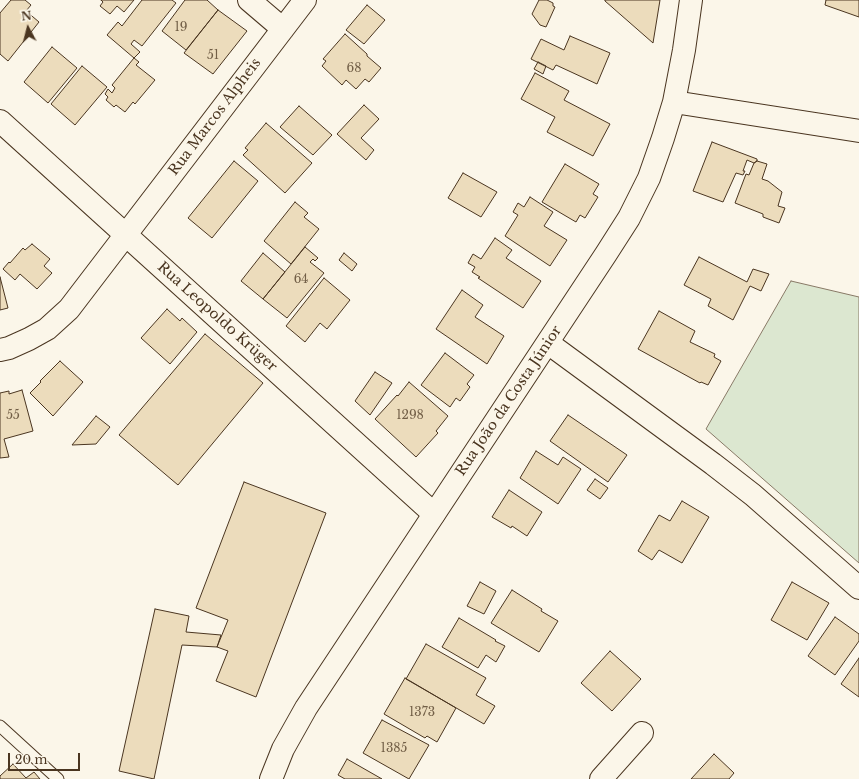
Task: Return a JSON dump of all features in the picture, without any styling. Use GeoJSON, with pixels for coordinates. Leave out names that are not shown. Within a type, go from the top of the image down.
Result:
{"type":"FeatureCollection","features":[{"type":"Feature","properties":{"kind":"street"},"geometry":{"type":"LineString","coordinates":[[249,0],[283,29]]}},
{"type":"Feature","properties":{"kind":"street","name":"Rua Marcos Alpheis"},"geometry":{"type":"LineString","coordinates":[[0,350],[16,345],[47,329],[69,309],[305,0]]}},
{"type":"Feature","properties":{"kind":"street","name":"Rua João da Costa Júnior"},"geometry":{"type":"LineString","coordinates":[[271,779],[283,749],[306,708],[629,218],[649,178],[674,102],[684,50],[691,0]]}},
{"type":"Feature","properties":{"kind":"street"},"geometry":{"type":"LineString","coordinates":[[674,102],[859,131]]}},
{"type":"Feature","properties":{"kind":"street","name":"Rua Leopoldo Krüger"},"geometry":{"type":"LineString","coordinates":[[0,121],[434,514]]}},
{"type":"Feature","properties":{"kind":"street"},"geometry":{"type":"LineString","coordinates":[[548,343],[742,486],[859,588]]}},
{"type":"Feature","properties":{"kind":"street"},"geometry":{"type":"LineString","coordinates":[[601,779],[642,733]]}},
{"type":"Feature","properties":{"kind":"lane"},"geometry":{"type":"LineString","coordinates":[[0,726],[58,779]]}},
{"type":"Feature","properties":{"kind":"green space"},"geometry":{"type":"Polygon","coordinates":[[[791,281],[859,297],[859,563],[706,429],[791,281]]]}},
{"type":"Feature","properties":{"kind":"building"},"geometry":{"type":"Polygon","coordinates":[[[11,0],[25,0],[31,5],[26,11],[39,22],[8,61],[0,54],[0,13],[11,0]]]}},
{"type":"Feature","properties":{"kind":"building"},"geometry":{"type":"Polygon","coordinates":[[[101,0],[134,0],[124,12],[117,6],[110,14],[100,6],[103,2],[101,0]]]}},
{"type":"Feature","properties":{"kind":"building"},"geometry":{"type":"Polygon","coordinates":[[[142,0],[172,0],[176,3],[142,46],[134,40],[131,44],[140,52],[134,58],[107,35],[118,22],[122,26],[142,0]]]}},
{"type":"Feature","properties":{"kind":"building"},"geometry":{"type":"Polygon","coordinates":[[[185,0],[207,0],[218,10],[186,50],[162,31],[185,0]]]}},
{"type":"Feature","properties":{"kind":"building"},"geometry":{"type":"Polygon","coordinates":[[[539,0],[547,0],[553,3],[553,6],[555,7],[546,27],[540,25],[532,14],[539,0]]]}},
{"type":"Feature","properties":{"kind":"building"},"geometry":{"type":"Polygon","coordinates":[[[660,0],[653,43],[605,1],[660,0]]]}},
{"type":"Feature","properties":{"kind":"building"},"geometry":{"type":"Polygon","coordinates":[[[826,0],[859,0],[859,17],[825,5],[826,0]]]}},
{"type":"Feature","properties":{"kind":"building"},"geometry":{"type":"Polygon","coordinates":[[[367,5],[385,20],[364,44],[346,30],[367,5]]]}},
{"type":"Feature","properties":{"kind":"building"},"geometry":{"type":"Polygon","coordinates":[[[218,10],[247,31],[213,74],[184,53],[218,10]]]}},
{"type":"Feature","properties":{"kind":"building"},"geometry":{"type":"Polygon","coordinates":[[[345,34],[381,68],[369,82],[365,79],[356,89],[346,80],[342,85],[322,66],[326,61],[323,59],[345,34]]]}},
{"type":"Feature","properties":{"kind":"building"},"geometry":{"type":"Polygon","coordinates":[[[570,36],[610,53],[597,84],[556,65],[553,70],[531,59],[541,39],[564,50],[570,36]]]}},
{"type":"Feature","properties":{"kind":"building"},"geometry":{"type":"Polygon","coordinates":[[[52,47],[77,68],[48,103],[24,82],[52,47]]]}},
{"type":"Feature","properties":{"kind":"building"},"geometry":{"type":"Polygon","coordinates":[[[134,58],[139,62],[136,65],[155,80],[135,104],[133,102],[125,112],[116,105],[114,107],[106,100],[108,97],[105,94],[108,89],[112,93],[115,88],[112,85],[134,58]]]}},
{"type":"Feature","properties":{"kind":"building"},"geometry":{"type":"Polygon","coordinates":[[[538,62],[546,66],[543,74],[534,69],[538,62]]]}},
{"type":"Feature","properties":{"kind":"building"},"geometry":{"type":"Polygon","coordinates":[[[82,66],[107,87],[75,125],[51,104],[82,66]]]}},
{"type":"Feature","properties":{"kind":"building"},"geometry":{"type":"Polygon","coordinates":[[[535,73],[569,91],[564,100],[610,124],[593,156],[547,132],[555,117],[521,99],[535,73]]]}},
{"type":"Feature","properties":{"kind":"building"},"geometry":{"type":"Polygon","coordinates":[[[364,105],[379,119],[361,138],[374,150],[366,160],[337,134],[364,105]]]}},
{"type":"Feature","properties":{"kind":"building"},"geometry":{"type":"Polygon","coordinates":[[[299,106],[332,135],[313,155],[280,127],[299,106]]]}},
{"type":"Feature","properties":{"kind":"building"},"geometry":{"type":"Polygon","coordinates":[[[266,123],[312,163],[285,193],[243,155],[248,150],[245,148],[266,123]]]}},
{"type":"Feature","properties":{"kind":"building"},"geometry":{"type":"Polygon","coordinates":[[[712,142],[757,159],[754,163],[747,160],[743,175],[736,173],[723,202],[693,191],[712,142]]]}},
{"type":"Feature","properties":{"kind":"building"},"geometry":{"type":"Polygon","coordinates":[[[234,161],[258,181],[212,238],[188,218],[234,161]]]}},
{"type":"Feature","properties":{"kind":"building"},"geometry":{"type":"Polygon","coordinates":[[[757,161],[767,164],[762,179],[768,181],[782,192],[778,206],[785,208],[779,223],[763,217],[763,214],[735,203],[746,174],[749,175],[754,163],[757,161]]]}},
{"type":"Feature","properties":{"kind":"building"},"geometry":{"type":"Polygon","coordinates":[[[565,164],[599,184],[593,194],[598,197],[585,218],[580,215],[576,222],[542,202],[565,164]]]}},
{"type":"Feature","properties":{"kind":"building"},"geometry":{"type":"Polygon","coordinates":[[[463,173],[497,192],[481,217],[448,198],[463,173]]]}},
{"type":"Feature","properties":{"kind":"building"},"geometry":{"type":"Polygon","coordinates":[[[530,197],[553,212],[544,226],[567,240],[550,266],[505,236],[518,215],[513,212],[518,203],[524,207],[530,197]]]}},
{"type":"Feature","properties":{"kind":"building"},"geometry":{"type":"Polygon","coordinates":[[[295,202],[308,213],[304,217],[319,229],[291,264],[264,241],[295,202]]]}},
{"type":"Feature","properties":{"kind":"building"},"geometry":{"type":"Polygon","coordinates":[[[495,238],[512,250],[506,258],[541,281],[523,308],[478,278],[480,277],[472,272],[475,267],[468,263],[473,254],[481,259],[495,238]]]}},
{"type":"Feature","properties":{"kind":"building"},"geometry":{"type":"Polygon","coordinates":[[[32,244],[50,259],[44,266],[52,273],[37,289],[20,274],[15,280],[3,269],[23,248],[25,250],[32,244]]]}},
{"type":"Feature","properties":{"kind":"building"},"geometry":{"type":"Polygon","coordinates":[[[305,247],[318,258],[315,261],[313,259],[310,262],[324,273],[287,318],[263,299],[305,247]]]}},
{"type":"Feature","properties":{"kind":"building"},"geometry":{"type":"Polygon","coordinates":[[[263,253],[285,272],[263,299],[241,281],[263,253]]]}},
{"type":"Feature","properties":{"kind":"building"},"geometry":{"type":"Polygon","coordinates":[[[344,253],[357,264],[352,271],[339,260],[344,253]]]}},
{"type":"Feature","properties":{"kind":"building"},"geometry":{"type":"Polygon","coordinates":[[[699,257],[747,282],[753,269],[769,274],[761,291],[750,286],[733,320],[708,306],[711,299],[684,285],[699,257]]]}},
{"type":"Feature","properties":{"kind":"building"},"geometry":{"type":"Polygon","coordinates":[[[0,277],[8,308],[0,310],[0,277]]]}},
{"type":"Feature","properties":{"kind":"building"},"geometry":{"type":"Polygon","coordinates":[[[324,278],[350,300],[327,329],[320,323],[305,342],[286,326],[324,278]]]}},
{"type":"Feature","properties":{"kind":"building"},"geometry":{"type":"Polygon","coordinates":[[[462,290],[483,305],[475,317],[504,336],[487,364],[436,329],[462,290]]]}},
{"type":"Feature","properties":{"kind":"building"},"geometry":{"type":"Polygon","coordinates":[[[167,309],[180,321],[182,318],[197,332],[170,364],[141,338],[167,309]]]}},
{"type":"Feature","properties":{"kind":"building"},"geometry":{"type":"Polygon","coordinates":[[[659,311],[695,331],[690,342],[715,354],[714,357],[721,361],[708,385],[701,382],[700,383],[638,349],[659,311]]]}},
{"type":"Feature","properties":{"kind":"building"},"geometry":{"type":"Polygon","coordinates":[[[205,334],[263,383],[178,485],[119,435],[205,334]]]}},
{"type":"Feature","properties":{"kind":"building"},"geometry":{"type":"Polygon","coordinates":[[[445,353],[474,375],[467,384],[470,387],[460,401],[456,398],[450,407],[421,385],[445,353]]]}},
{"type":"Feature","properties":{"kind":"building"},"geometry":{"type":"Polygon","coordinates":[[[60,361],[83,382],[53,416],[30,393],[60,361]]]}},
{"type":"Feature","properties":{"kind":"building"},"geometry":{"type":"Polygon","coordinates":[[[375,372],[392,383],[370,415],[355,401],[375,372]]]}},
{"type":"Feature","properties":{"kind":"building"},"geometry":{"type":"Polygon","coordinates":[[[409,382],[448,416],[436,431],[438,433],[416,457],[375,419],[397,395],[398,396],[409,382]]]}},
{"type":"Feature","properties":{"kind":"building"},"geometry":{"type":"Polygon","coordinates":[[[22,390],[33,431],[4,439],[9,457],[0,458],[0,393],[9,391],[9,394],[22,390]]]}},
{"type":"Feature","properties":{"kind":"building"},"geometry":{"type":"Polygon","coordinates":[[[568,415],[627,455],[608,482],[550,441],[568,415]]]}},
{"type":"Feature","properties":{"kind":"building"},"geometry":{"type":"Polygon","coordinates":[[[96,416],[110,427],[96,444],[72,445],[96,416]]]}},
{"type":"Feature","properties":{"kind":"building"},"geometry":{"type":"Polygon","coordinates":[[[536,451],[558,465],[563,457],[581,469],[558,504],[520,478],[536,451]]]}},
{"type":"Feature","properties":{"kind":"building"},"geometry":{"type":"Polygon","coordinates":[[[595,479],[608,488],[600,499],[587,490],[595,479]]]}},
{"type":"Feature","properties":{"kind":"building"},"geometry":{"type":"Polygon","coordinates":[[[244,482],[326,513],[256,697],[216,681],[228,651],[217,647],[228,620],[196,608],[244,482]]]}},
{"type":"Feature","properties":{"kind":"building"},"geometry":{"type":"Polygon","coordinates":[[[509,490],[542,512],[527,536],[512,526],[511,528],[492,517],[509,490]]]}},
{"type":"Feature","properties":{"kind":"building"},"geometry":{"type":"Polygon","coordinates":[[[682,501],[709,517],[682,563],[659,550],[652,560],[638,551],[659,515],[670,521],[682,501]]]}},
{"type":"Feature","properties":{"kind":"building"},"geometry":{"type":"Polygon","coordinates":[[[480,582],[496,591],[484,614],[467,606],[480,582]]]}},
{"type":"Feature","properties":{"kind":"building"},"geometry":{"type":"Polygon","coordinates":[[[792,582],[829,603],[807,640],[771,620],[792,582]]]}},
{"type":"Feature","properties":{"kind":"building"},"geometry":{"type":"Polygon","coordinates":[[[512,590],[542,609],[541,611],[558,621],[539,652],[491,623],[512,590]]]}},
{"type":"Feature","properties":{"kind":"building"},"geometry":{"type":"Polygon","coordinates":[[[155,609],[189,616],[186,632],[221,635],[217,647],[182,645],[154,779],[119,771],[155,609]]]}},
{"type":"Feature","properties":{"kind":"building"},"geometry":{"type":"Polygon","coordinates":[[[835,617],[859,634],[859,641],[835,675],[808,656],[835,617]]]}},
{"type":"Feature","properties":{"kind":"building"},"geometry":{"type":"Polygon","coordinates":[[[459,618],[505,646],[496,662],[486,655],[478,668],[442,647],[459,618]]]}},
{"type":"Feature","properties":{"kind":"building"},"geometry":{"type":"Polygon","coordinates":[[[426,644],[486,678],[476,695],[495,706],[484,724],[406,679],[426,644]]]}},
{"type":"Feature","properties":{"kind":"building"},"geometry":{"type":"Polygon","coordinates":[[[610,651],[641,679],[612,711],[581,683],[610,651]]]}},
{"type":"Feature","properties":{"kind":"building"},"geometry":{"type":"Polygon","coordinates":[[[859,658],[859,697],[841,684],[859,658]]]}},
{"type":"Feature","properties":{"kind":"building"},"geometry":{"type":"Polygon","coordinates":[[[405,678],[456,708],[437,742],[427,736],[425,738],[384,714],[405,678]]]}},
{"type":"Feature","properties":{"kind":"building"},"geometry":{"type":"Polygon","coordinates":[[[382,720],[429,745],[409,779],[363,753],[382,720]]]}},
{"type":"Feature","properties":{"kind":"building"},"geometry":{"type":"Polygon","coordinates":[[[714,754],[734,773],[729,779],[691,779],[714,754]]]}},
{"type":"Feature","properties":{"kind":"building"},"geometry":{"type":"Polygon","coordinates":[[[347,759],[382,779],[345,779],[338,775],[347,759]]]}},
{"type":"Feature","properties":{"kind":"building"},"geometry":{"type":"Polygon","coordinates":[[[13,764],[26,778],[34,772],[40,779],[0,779],[0,776],[13,764]]]}}]}
